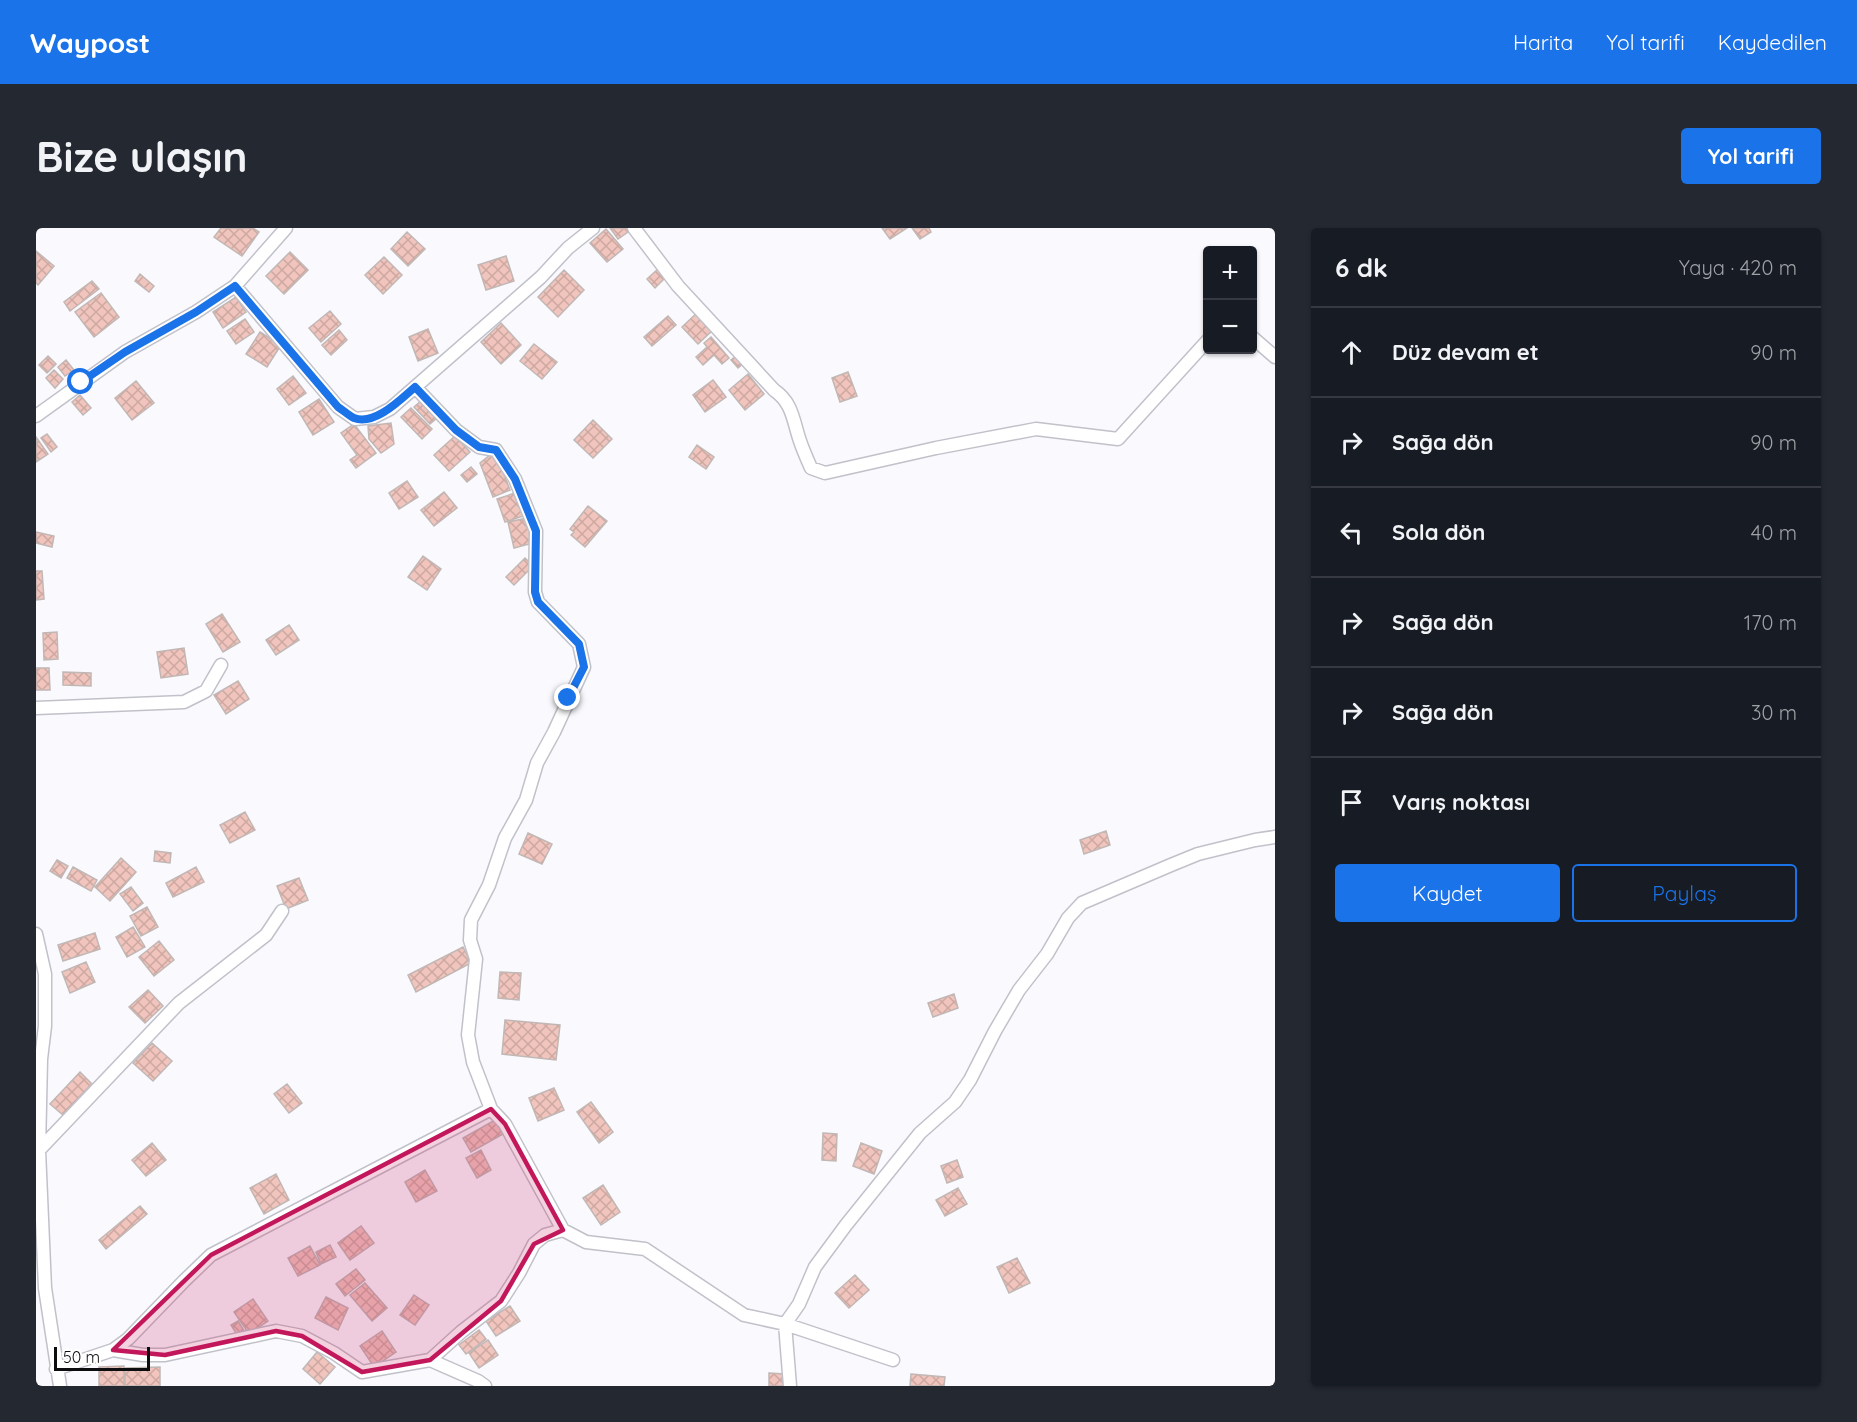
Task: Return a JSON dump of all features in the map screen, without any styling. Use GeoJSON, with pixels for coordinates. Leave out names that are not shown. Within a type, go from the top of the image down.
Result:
{"type":"FeatureCollection","features":[{"type":"Feature","properties":{"kind":"street"},"geometry":{"type":"LineString","coordinates":[[36,416],[125,352],[196,312],[235,286],[286,228]]}},
{"type":"Feature","properties":{"kind":"street"},"geometry":{"type":"LineString","coordinates":[[235,286],[338,407],[355,419],[374,417],[390,409],[541,277],[568,248],[593,228]]}},
{"type":"Feature","properties":{"kind":"street"},"geometry":{"type":"LineString","coordinates":[[634,228],[678,286],[774,390],[784,397],[792,410],[799,439],[810,468],[825,473],[936,448],[1036,429],[1118,439],[1203,346]]}},
{"type":"Feature","properties":{"kind":"street"},"geometry":{"type":"LineString","coordinates":[[1257,341],[1275,357]]}},
{"type":"Feature","properties":{"kind":"street"},"geometry":{"type":"LineString","coordinates":[[415,387],[456,430],[479,447],[496,450],[515,479],[536,531],[535,592],[538,602],[579,644],[584,667],[537,763],[526,800],[505,838],[489,885],[471,920],[470,940],[476,959],[468,1035],[473,1062],[491,1109],[505,1124],[563,1230],[586,1242],[645,1249],[744,1315],[785,1324],[893,1360]]}},
{"type":"Feature","properties":{"kind":"street"},"geometry":{"type":"LineString","coordinates":[[36,708],[184,702],[206,691],[221,665]]}},
{"type":"Feature","properties":{"kind":"street"},"geometry":{"type":"LineString","coordinates":[[790,1386],[785,1324],[799,1304],[815,1267],[920,1133],[955,1102],[970,1080],[1019,990],[1047,954],[1068,918],[1082,903],[1198,854],[1275,837]]}},
{"type":"Feature","properties":{"kind":"street"},"geometry":{"type":"LineString","coordinates":[[39,1150],[179,1003],[266,935],[282,911]]}},
{"type":"Feature","properties":{"kind":"street"},"geometry":{"type":"LineString","coordinates":[[36,934],[45,974],[39,1150],[45,1288],[60,1386]]}},
{"type":"Feature","properties":{"kind":"street"},"geometry":{"type":"LineString","coordinates":[[56,1369],[113,1350],[128,1339],[211,1256],[491,1109]]}},
{"type":"Feature","properties":{"kind":"street"},"geometry":{"type":"LineString","coordinates":[[113,1350],[143,1355],[165,1355],[276,1331],[303,1336],[362,1372],[430,1360],[501,1301],[534,1244],[545,1235],[563,1230]]}},
{"type":"Feature","properties":{"kind":"street"},"geometry":{"type":"LineString","coordinates":[[430,1360],[485,1386]]}},
{"type":"Feature","properties":{"kind":"highlighted area"},"geometry":{"type":"Polygon","coordinates":[[[491,1109],[505,1124],[563,1230],[534,1244],[501,1301],[430,1360],[362,1372],[302,1336],[276,1331],[165,1355],[113,1350],[211,1255],[491,1109]]]}},
{"type":"Feature","properties":{"kind":"building"},"geometry":{"type":"Polygon","coordinates":[[[221,228],[253,228],[259,232],[242,256],[214,237],[221,228]]]}},
{"type":"Feature","properties":{"kind":"building"},"geometry":{"type":"Polygon","coordinates":[[[610,228],[629,228],[631,230],[618,239],[610,228]]]}},
{"type":"Feature","properties":{"kind":"building"},"geometry":{"type":"Polygon","coordinates":[[[882,228],[907,228],[890,239],[882,228]]]}},
{"type":"Feature","properties":{"kind":"building"},"geometry":{"type":"Polygon","coordinates":[[[912,228],[929,228],[931,232],[920,239],[912,228]]]}},
{"type":"Feature","properties":{"kind":"building"},"geometry":{"type":"Polygon","coordinates":[[[606,229],[623,249],[607,262],[590,243],[606,229]]]}},
{"type":"Feature","properties":{"kind":"building"},"geometry":{"type":"Polygon","coordinates":[[[407,232],[425,249],[408,266],[391,249],[407,232]]]}},
{"type":"Feature","properties":{"kind":"building"},"geometry":{"type":"Polygon","coordinates":[[[36,251],[54,266],[38,285],[36,283],[36,251]]]}},
{"type":"Feature","properties":{"kind":"building"},"geometry":{"type":"Polygon","coordinates":[[[290,252],[308,270],[284,294],[266,276],[290,252]]]}},
{"type":"Feature","properties":{"kind":"building"},"geometry":{"type":"Polygon","coordinates":[[[506,256],[514,281],[486,290],[478,265],[506,256]]]}},
{"type":"Feature","properties":{"kind":"building"},"geometry":{"type":"Polygon","coordinates":[[[384,257],[402,275],[383,294],[365,275],[384,257]]]}},
{"type":"Feature","properties":{"kind":"building"},"geometry":{"type":"Polygon","coordinates":[[[659,268],[667,276],[655,288],[647,279],[659,268]]]}},
{"type":"Feature","properties":{"kind":"building"},"geometry":{"type":"Polygon","coordinates":[[[564,270],[584,290],[558,317],[538,297],[564,270]]]}},
{"type":"Feature","properties":{"kind":"building"},"geometry":{"type":"Polygon","coordinates":[[[140,274],[154,286],[149,292],[135,281],[140,274]]]}},
{"type":"Feature","properties":{"kind":"building"},"geometry":{"type":"Polygon","coordinates":[[[92,281],[99,289],[70,311],[64,302],[92,281]]]}},
{"type":"Feature","properties":{"kind":"building"},"geometry":{"type":"Polygon","coordinates":[[[101,293],[119,317],[94,337],[75,312],[101,293]]]}},
{"type":"Feature","properties":{"kind":"building"},"geometry":{"type":"Polygon","coordinates":[[[236,297],[246,312],[223,328],[213,312],[236,297]]]}},
{"type":"Feature","properties":{"kind":"building"},"geometry":{"type":"Polygon","coordinates":[[[330,311],[341,324],[321,342],[309,328],[330,311]]]}},
{"type":"Feature","properties":{"kind":"building"},"geometry":{"type":"Polygon","coordinates":[[[699,311],[715,328],[698,344],[682,327],[699,311]]]}},
{"type":"Feature","properties":{"kind":"building"},"geometry":{"type":"Polygon","coordinates":[[[668,316],[676,325],[652,346],[644,337],[668,316]]]}},
{"type":"Feature","properties":{"kind":"building"},"geometry":{"type":"Polygon","coordinates":[[[245,319],[254,332],[236,344],[227,331],[245,319]]]}},
{"type":"Feature","properties":{"kind":"building"},"geometry":{"type":"Polygon","coordinates":[[[501,323],[521,345],[501,364],[481,342],[501,323]]]}},
{"type":"Feature","properties":{"kind":"building"},"geometry":{"type":"Polygon","coordinates":[[[428,329],[438,353],[418,361],[409,337],[428,329]]]}},
{"type":"Feature","properties":{"kind":"building"},"geometry":{"type":"Polygon","coordinates":[[[339,330],[347,340],[331,355],[322,345],[339,330]]]}},
{"type":"Feature","properties":{"kind":"building"},"geometry":{"type":"Polygon","coordinates":[[[260,332],[281,345],[267,367],[246,354],[260,332]]]}},
{"type":"Feature","properties":{"kind":"building"},"geometry":{"type":"Polygon","coordinates":[[[711,337],[729,358],[722,364],[714,355],[703,365],[696,357],[707,347],[704,343],[711,337]]]}},
{"type":"Feature","properties":{"kind":"building"},"geometry":{"type":"Polygon","coordinates":[[[534,344],[557,362],[542,379],[520,361],[534,344]]]}},
{"type":"Feature","properties":{"kind":"building"},"geometry":{"type":"Polygon","coordinates":[[[738,355],[745,362],[738,368],[731,360],[738,355]]]}},
{"type":"Feature","properties":{"kind":"building"},"geometry":{"type":"Polygon","coordinates":[[[48,356],[56,364],[47,373],[39,365],[48,356]]]}},
{"type":"Feature","properties":{"kind":"building"},"geometry":{"type":"Polygon","coordinates":[[[66,360],[74,370],[65,376],[58,367],[66,360]]]}},
{"type":"Feature","properties":{"kind":"building"},"geometry":{"type":"Polygon","coordinates":[[[54,370],[63,379],[55,388],[46,378],[54,370]]]}},
{"type":"Feature","properties":{"kind":"building"},"geometry":{"type":"Polygon","coordinates":[[[848,372],[857,396],[840,402],[832,378],[848,372]]]}},
{"type":"Feature","properties":{"kind":"building"},"geometry":{"type":"Polygon","coordinates":[[[748,374],[764,394],[745,410],[729,390],[748,374]]]}},
{"type":"Feature","properties":{"kind":"building"},"geometry":{"type":"Polygon","coordinates":[[[293,376],[306,393],[289,405],[277,389],[293,376]]]}},
{"type":"Feature","properties":{"kind":"building"},"geometry":{"type":"Polygon","coordinates":[[[713,380],[726,397],[705,412],[693,395],[713,380]]]}},
{"type":"Feature","properties":{"kind":"building"},"geometry":{"type":"Polygon","coordinates":[[[136,381],[154,403],[132,420],[115,398],[136,381]]]}},
{"type":"Feature","properties":{"kind":"building"},"geometry":{"type":"Polygon","coordinates":[[[80,395],[91,408],[83,415],[72,402],[80,395]]]}},
{"type":"Feature","properties":{"kind":"building"},"geometry":{"type":"Polygon","coordinates":[[[319,399],[334,422],[313,435],[299,412],[319,399]]]}},
{"type":"Feature","properties":{"kind":"building"},"geometry":{"type":"Polygon","coordinates":[[[422,400],[438,417],[430,424],[414,407],[422,400]]]}},
{"type":"Feature","properties":{"kind":"building"},"geometry":{"type":"Polygon","coordinates":[[[411,408],[432,429],[422,439],[401,417],[411,408]]]}},
{"type":"Feature","properties":{"kind":"building"},"geometry":{"type":"Polygon","coordinates":[[[593,420],[612,439],[593,458],[574,440],[593,420]]]}},
{"type":"Feature","properties":{"kind":"building"},"geometry":{"type":"Polygon","coordinates":[[[391,423],[394,444],[381,453],[369,439],[368,426],[391,423]]]}},
{"type":"Feature","properties":{"kind":"building"},"geometry":{"type":"Polygon","coordinates":[[[354,424],[376,453],[356,468],[350,460],[357,455],[341,433],[354,424]]]}},
{"type":"Feature","properties":{"kind":"building"},"geometry":{"type":"Polygon","coordinates":[[[47,434],[57,447],[51,452],[41,438],[47,434]]]}},
{"type":"Feature","properties":{"kind":"building"},"geometry":{"type":"Polygon","coordinates":[[[455,436],[470,452],[449,471],[434,455],[455,436]]]}},
{"type":"Feature","properties":{"kind":"building"},"geometry":{"type":"Polygon","coordinates":[[[36,437],[48,454],[36,462],[36,437]]]}},
{"type":"Feature","properties":{"kind":"building"},"geometry":{"type":"Polygon","coordinates":[[[697,445],[714,457],[706,469],[689,457],[697,445]]]}},
{"type":"Feature","properties":{"kind":"building"},"geometry":{"type":"Polygon","coordinates":[[[495,451],[510,490],[493,497],[480,463],[495,451]]]}},
{"type":"Feature","properties":{"kind":"building"},"geometry":{"type":"Polygon","coordinates":[[[471,467],[477,474],[467,482],[461,475],[471,467]]]}},
{"type":"Feature","properties":{"kind":"building"},"geometry":{"type":"Polygon","coordinates":[[[407,481],[418,497],[399,509],[389,493],[407,481]]]}},
{"type":"Feature","properties":{"kind":"building"},"geometry":{"type":"Polygon","coordinates":[[[444,492],[457,508],[434,526],[421,510],[444,492]]]}},
{"type":"Feature","properties":{"kind":"building"},"geometry":{"type":"Polygon","coordinates":[[[515,493],[523,516],[505,522],[497,499],[515,493]]]}},
{"type":"Feature","properties":{"kind":"building"},"geometry":{"type":"Polygon","coordinates":[[[588,506],[607,521],[585,547],[571,535],[574,532],[570,529],[588,506]]]}},
{"type":"Feature","properties":{"kind":"building"},"geometry":{"type":"Polygon","coordinates":[[[527,518],[533,543],[514,548],[508,522],[527,518]]]}},
{"type":"Feature","properties":{"kind":"building"},"geometry":{"type":"Polygon","coordinates":[[[36,532],[54,536],[52,547],[36,543],[36,532]]]}},
{"type":"Feature","properties":{"kind":"building"},"geometry":{"type":"Polygon","coordinates":[[[423,556],[441,569],[427,590],[408,577],[423,556]]]}},
{"type":"Feature","properties":{"kind":"building"},"geometry":{"type":"Polygon","coordinates":[[[525,558],[533,566],[514,585],[506,577],[525,558]]]}},
{"type":"Feature","properties":{"kind":"building"},"geometry":{"type":"Polygon","coordinates":[[[36,571],[42,571],[44,599],[36,600],[36,571]]]}},
{"type":"Feature","properties":{"kind":"building"},"geometry":{"type":"Polygon","coordinates":[[[222,614],[240,642],[223,652],[206,624],[222,614]]]}},
{"type":"Feature","properties":{"kind":"building"},"geometry":{"type":"Polygon","coordinates":[[[289,625],[299,640],[276,655],[266,640],[289,625]]]}},
{"type":"Feature","properties":{"kind":"building"},"geometry":{"type":"Polygon","coordinates":[[[57,632],[58,659],[44,660],[43,633],[57,632]]]}},
{"type":"Feature","properties":{"kind":"building"},"geometry":{"type":"Polygon","coordinates":[[[184,648],[188,674],[161,678],[157,652],[184,648]]]}},
{"type":"Feature","properties":{"kind":"building"},"geometry":{"type":"Polygon","coordinates":[[[36,668],[49,668],[50,690],[36,690],[36,668]]]}},
{"type":"Feature","properties":{"kind":"building"},"geometry":{"type":"Polygon","coordinates":[[[63,672],[91,673],[91,686],[63,685],[63,672]]]}},
{"type":"Feature","properties":{"kind":"building"},"geometry":{"type":"Polygon","coordinates":[[[238,681],[249,699],[226,714],[214,695],[238,681]]]}},
{"type":"Feature","properties":{"kind":"building"},"geometry":{"type":"Polygon","coordinates":[[[245,812],[255,830],[230,843],[220,825],[245,812]]]}},
{"type":"Feature","properties":{"kind":"building"},"geometry":{"type":"Polygon","coordinates":[[[1106,831],[1110,845],[1084,854],[1080,840],[1106,831]]]}},
{"type":"Feature","properties":{"kind":"building"},"geometry":{"type":"Polygon","coordinates":[[[528,833],[552,844],[542,864],[519,854],[528,833]]]}},
{"type":"Feature","properties":{"kind":"building"},"geometry":{"type":"Polygon","coordinates":[[[155,851],[171,853],[170,863],[154,861],[155,851]]]}},
{"type":"Feature","properties":{"kind":"building"},"geometry":{"type":"Polygon","coordinates":[[[121,858],[136,872],[110,901],[95,887],[121,858]]]}},
{"type":"Feature","properties":{"kind":"building"},"geometry":{"type":"Polygon","coordinates":[[[57,860],[68,866],[61,878],[50,871],[57,860]]]}},
{"type":"Feature","properties":{"kind":"building"},"geometry":{"type":"Polygon","coordinates":[[[73,867],[97,880],[91,891],[67,878],[73,867]]]}},
{"type":"Feature","properties":{"kind":"building"},"geometry":{"type":"Polygon","coordinates":[[[196,867],[204,882],[173,897],[166,883],[196,867]]]}},
{"type":"Feature","properties":{"kind":"building"},"geometry":{"type":"Polygon","coordinates":[[[299,878],[308,900],[286,909],[277,886],[299,878]]]}},
{"type":"Feature","properties":{"kind":"building"},"geometry":{"type":"Polygon","coordinates":[[[131,887],[143,903],[133,911],[120,894],[131,887]]]}},
{"type":"Feature","properties":{"kind":"building"},"geometry":{"type":"Polygon","coordinates":[[[147,907],[158,927],[141,936],[130,916],[147,907]]]}},
{"type":"Feature","properties":{"kind":"building"},"geometry":{"type":"Polygon","coordinates":[[[133,927],[145,947],[127,957],[116,937],[133,927]]]}},
{"type":"Feature","properties":{"kind":"building"},"geometry":{"type":"Polygon","coordinates":[[[95,933],[100,949],[63,961],[58,945],[95,933]]]}},
{"type":"Feature","properties":{"kind":"building"},"geometry":{"type":"Polygon","coordinates":[[[159,941],[174,960],[154,976],[139,957],[159,941]]]}},
{"type":"Feature","properties":{"kind":"building"},"geometry":{"type":"Polygon","coordinates":[[[463,947],[471,963],[416,992],[408,975],[463,947]]]}},
{"type":"Feature","properties":{"kind":"building"},"geometry":{"type":"Polygon","coordinates":[[[86,962],[95,982],[70,993],[62,972],[86,962]]]}},
{"type":"Feature","properties":{"kind":"building"},"geometry":{"type":"Polygon","coordinates":[[[500,972],[521,973],[519,1000],[498,998],[500,972]]]}},
{"type":"Feature","properties":{"kind":"building"},"geometry":{"type":"Polygon","coordinates":[[[148,990],[163,1006],[145,1023],[129,1007],[148,990]]]}},
{"type":"Feature","properties":{"kind":"building"},"geometry":{"type":"Polygon","coordinates":[[[954,994],[958,1008],[933,1017],[928,1003],[954,994]]]}},
{"type":"Feature","properties":{"kind":"building"},"geometry":{"type":"Polygon","coordinates":[[[505,1020],[560,1025],[556,1060],[502,1054],[505,1020]]]}},
{"type":"Feature","properties":{"kind":"building"},"geometry":{"type":"Polygon","coordinates":[[[152,1043],[172,1061],[153,1081],[133,1063],[152,1043]]]}},
{"type":"Feature","properties":{"kind":"building"},"geometry":{"type":"Polygon","coordinates":[[[80,1072],[92,1084],[63,1115],[50,1104],[80,1072]]]}},
{"type":"Feature","properties":{"kind":"building"},"geometry":{"type":"Polygon","coordinates":[[[287,1084],[302,1103],[289,1113],[274,1094],[287,1084]]]}},
{"type":"Feature","properties":{"kind":"building"},"geometry":{"type":"Polygon","coordinates":[[[554,1088],[564,1110],[538,1121],[529,1098],[554,1088]]]}},
{"type":"Feature","properties":{"kind":"building"},"geometry":{"type":"Polygon","coordinates":[[[591,1102],[613,1132],[599,1143],[577,1112],[591,1102]]]}},
{"type":"Feature","properties":{"kind":"building"},"geometry":{"type":"Polygon","coordinates":[[[495,1120],[503,1134],[471,1152],[463,1138],[495,1120]]]}},
{"type":"Feature","properties":{"kind":"building"},"geometry":{"type":"Polygon","coordinates":[[[823,1133],[837,1134],[836,1161],[822,1160],[823,1133]]]}},
{"type":"Feature","properties":{"kind":"building"},"geometry":{"type":"Polygon","coordinates":[[[152,1143],[166,1160],[146,1176],[132,1160],[152,1143]]]}},
{"type":"Feature","properties":{"kind":"building"},"geometry":{"type":"Polygon","coordinates":[[[861,1143],[882,1151],[874,1174],[853,1166],[861,1143]]]}},
{"type":"Feature","properties":{"kind":"building"},"geometry":{"type":"Polygon","coordinates":[[[481,1150],[491,1170],[477,1178],[466,1158],[481,1150]]]}},
{"type":"Feature","properties":{"kind":"building"},"geometry":{"type":"Polygon","coordinates":[[[957,1160],[963,1177],[947,1183],[941,1166],[957,1160]]]}},
{"type":"Feature","properties":{"kind":"building"},"geometry":{"type":"Polygon","coordinates":[[[425,1170],[437,1191],[416,1202],[405,1182],[425,1170]]]}},
{"type":"Feature","properties":{"kind":"building"},"geometry":{"type":"Polygon","coordinates":[[[276,1174],[289,1200],[264,1214],[250,1188],[276,1174]]]}},
{"type":"Feature","properties":{"kind":"building"},"geometry":{"type":"Polygon","coordinates":[[[603,1185],[620,1212],[601,1225],[583,1198],[603,1185]]]}},
{"type":"Feature","properties":{"kind":"building"},"geometry":{"type":"Polygon","coordinates":[[[958,1188],[967,1204],[945,1216],[936,1200],[958,1188]]]}},
{"type":"Feature","properties":{"kind":"building"},"geometry":{"type":"Polygon","coordinates":[[[140,1206],[147,1214],[106,1249],[99,1240],[140,1206]]]}},
{"type":"Feature","properties":{"kind":"building"},"geometry":{"type":"Polygon","coordinates":[[[361,1226],[374,1243],[350,1260],[338,1243],[361,1226]]]}},
{"type":"Feature","properties":{"kind":"building"},"geometry":{"type":"Polygon","coordinates":[[[330,1245],[336,1257],[321,1264],[316,1252],[330,1245]]]}},
{"type":"Feature","properties":{"kind":"building"},"geometry":{"type":"Polygon","coordinates":[[[310,1246],[320,1265],[298,1276],[288,1258],[310,1246]]]}},
{"type":"Feature","properties":{"kind":"building"},"geometry":{"type":"Polygon","coordinates":[[[1017,1258],[1030,1283],[1009,1293],[997,1267],[1017,1258]]]}},
{"type":"Feature","properties":{"kind":"building"},"geometry":{"type":"Polygon","coordinates":[[[356,1269],[365,1280],[345,1296],[336,1284],[356,1269]]]}},
{"type":"Feature","properties":{"kind":"building"},"geometry":{"type":"Polygon","coordinates":[[[855,1275],[869,1290],[849,1308],[835,1293],[855,1275]]]}},
{"type":"Feature","properties":{"kind":"building"},"geometry":{"type":"Polygon","coordinates":[[[365,1283],[387,1308],[372,1321],[350,1295],[365,1283]]]}},
{"type":"Feature","properties":{"kind":"building"},"geometry":{"type":"Polygon","coordinates":[[[414,1295],[429,1305],[415,1325],[400,1315],[414,1295]]]}},
{"type":"Feature","properties":{"kind":"building"},"geometry":{"type":"Polygon","coordinates":[[[326,1297],[348,1308],[338,1330],[315,1318],[326,1297]]]}},
{"type":"Feature","properties":{"kind":"building"},"geometry":{"type":"Polygon","coordinates":[[[253,1299],[268,1321],[249,1334],[234,1312],[253,1299]]]}},
{"type":"Feature","properties":{"kind":"building"},"geometry":{"type":"Polygon","coordinates":[[[510,1306],[520,1321],[496,1336],[486,1321],[510,1306]]]}},
{"type":"Feature","properties":{"kind":"building"},"geometry":{"type":"Polygon","coordinates":[[[238,1321],[246,1334],[239,1338],[231,1325],[238,1321]]]}},
{"type":"Feature","properties":{"kind":"building"},"geometry":{"type":"Polygon","coordinates":[[[479,1330],[486,1339],[466,1354],[459,1345],[479,1330]]]}},
{"type":"Feature","properties":{"kind":"building"},"geometry":{"type":"Polygon","coordinates":[[[382,1331],[396,1352],[374,1367],[360,1346],[382,1331]]]}},
{"type":"Feature","properties":{"kind":"building"},"geometry":{"type":"Polygon","coordinates":[[[488,1340],[498,1355],[479,1368],[469,1353],[488,1340]]]}},
{"type":"Feature","properties":{"kind":"building"},"geometry":{"type":"Polygon","coordinates":[[[317,1352],[335,1367],[320,1384],[303,1369],[317,1352]]]}},
{"type":"Feature","properties":{"kind":"building"},"geometry":{"type":"Polygon","coordinates":[[[124,1366],[124,1386],[99,1386],[99,1367],[124,1366]]]}},
{"type":"Feature","properties":{"kind":"building"},"geometry":{"type":"Polygon","coordinates":[[[160,1367],[160,1386],[125,1386],[125,1368],[160,1367]]]}},
{"type":"Feature","properties":{"kind":"building"},"geometry":{"type":"Polygon","coordinates":[[[769,1373],[784,1374],[784,1386],[769,1386],[769,1373]]]}},
{"type":"Feature","properties":{"kind":"building"},"geometry":{"type":"Polygon","coordinates":[[[911,1374],[945,1377],[944,1386],[910,1386],[911,1374]]]}},
{"type":"Feature","properties":{"kind":"route"},"geometry":{"type":"LineString","coordinates":[[81,382],[125,352],[196,312],[235,286],[338,407],[355,419],[374,417],[390,409],[415,387],[456,430],[479,447],[496,450],[515,479],[536,531],[534,559],[535,592],[538,602],[579,644],[584,667],[568,698]]}}]}
